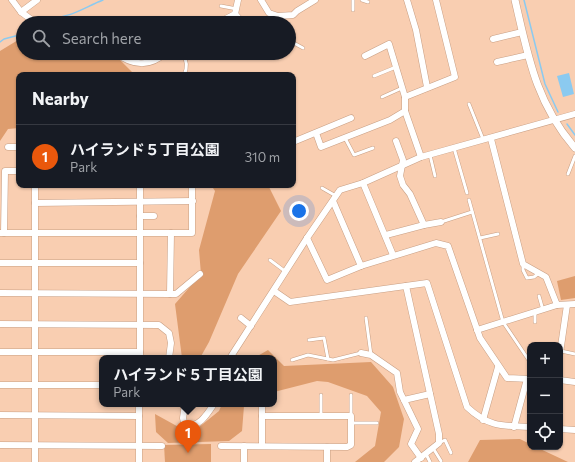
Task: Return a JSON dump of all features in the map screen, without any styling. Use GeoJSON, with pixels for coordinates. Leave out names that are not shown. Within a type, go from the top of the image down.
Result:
{"type":"FeatureCollection","features":[{"type":"Feature","properties":{"kind":"street"},"geometry":{"type":"LineString","coordinates":[[12,0],[27,16]]}},
{"type":"Feature","properties":{"kind":"street"},"geometry":{"type":"LineString","coordinates":[[22,12],[37,0]]}},
{"type":"Feature","properties":{"kind":"street"},"geometry":{"type":"LineString","coordinates":[[238,0],[236,11],[239,16]]}},
{"type":"Feature","properties":{"kind":"street"},"geometry":{"type":"LineString","coordinates":[[261,0],[269,13],[282,16],[294,15],[297,10],[315,0]]}},
{"type":"Feature","properties":{"kind":"street"},"geometry":{"type":"LineString","coordinates":[[407,0],[416,30],[427,87]]}},
{"type":"Feature","properties":{"kind":"street"},"geometry":{"type":"LineString","coordinates":[[405,97],[455,77],[436,0]]}},
{"type":"Feature","properties":{"kind":"street"},"geometry":{"type":"LineString","coordinates":[[515,0],[528,55],[544,102],[554,121],[575,148]]}},
{"type":"Feature","properties":{"kind":"street"},"geometry":{"type":"LineString","coordinates":[[228,16],[236,11]]}},
{"type":"Feature","properties":{"kind":"street"},"geometry":{"type":"LineString","coordinates":[[493,39],[522,32]]}},
{"type":"Feature","properties":{"kind":"street"},"geometry":{"type":"LineString","coordinates":[[365,56],[389,44],[405,97],[405,111],[421,157]]}},
{"type":"Feature","properties":{"kind":"street"},"geometry":{"type":"LineString","coordinates":[[497,62],[528,55]]}},
{"type":"Feature","properties":{"kind":"street"},"geometry":{"type":"LineString","coordinates":[[124,60],[135,64],[151,62],[154,60]]}},
{"type":"Feature","properties":{"kind":"street"},"geometry":{"type":"LineString","coordinates":[[316,133],[321,147],[390,120],[405,111]]}},
{"type":"Feature","properties":{"kind":"street"},"geometry":{"type":"LineString","coordinates":[[232,355],[307,238],[340,190],[363,183],[421,157],[491,139],[575,114]]}},
{"type":"Feature","properties":{"kind":"street"},"geometry":{"type":"LineString","coordinates":[[296,141],[352,118]]}},
{"type":"Feature","properties":{"kind":"street"},"geometry":{"type":"LineString","coordinates":[[491,139],[523,264],[546,277],[557,305]]}},
{"type":"Feature","properties":{"kind":"street"},"geometry":{"type":"LineString","coordinates":[[396,141],[403,160],[400,176],[403,185],[410,194],[424,225]]}},
{"type":"Feature","properties":{"kind":"street"},"geometry":{"type":"LineString","coordinates":[[8,147],[16,147]]}},
{"type":"Feature","properties":{"kind":"street"},"geometry":{"type":"LineString","coordinates":[[16,171],[2,172],[2,233],[192,233],[192,188]]}},
{"type":"Feature","properties":{"kind":"street"},"geometry":{"type":"LineString","coordinates":[[363,183],[386,235],[393,255]]}},
{"type":"Feature","properties":{"kind":"street"},"geometry":{"type":"LineString","coordinates":[[35,188],[35,462]]}},
{"type":"Feature","properties":{"kind":"street"},"geometry":{"type":"LineString","coordinates":[[0,352],[140,355],[140,188]]}},
{"type":"Feature","properties":{"kind":"street"},"geometry":{"type":"LineString","coordinates":[[335,199],[361,266]]}},
{"type":"Feature","properties":{"kind":"street"},"geometry":{"type":"LineString","coordinates":[[35,203],[193,202]]}},
{"type":"Feature","properties":{"kind":"street"},"geometry":{"type":"LineString","coordinates":[[140,216],[154,216]]}},
{"type":"Feature","properties":{"kind":"street"},"geometry":{"type":"LineString","coordinates":[[386,235],[441,222]]}},
{"type":"Feature","properties":{"kind":"street"},"geometry":{"type":"LineString","coordinates":[[170,294],[171,233]]}},
{"type":"Feature","properties":{"kind":"street"},"geometry":{"type":"LineString","coordinates":[[307,238],[327,280],[393,255],[436,243],[448,246],[480,338],[498,367],[507,378],[527,379]]}},
{"type":"Feature","properties":{"kind":"street"},"geometry":{"type":"LineString","coordinates":[[0,262],[140,263]]}},
{"type":"Feature","properties":{"kind":"street"},"geometry":{"type":"LineString","coordinates":[[0,294],[176,294],[200,274]]}},
{"type":"Feature","properties":{"kind":"street"},"geometry":{"type":"LineString","coordinates":[[274,291],[290,302],[427,283],[467,407],[483,420],[498,425],[527,427]]}},
{"type":"Feature","properties":{"kind":"street"},"geometry":{"type":"LineString","coordinates":[[361,353],[371,355],[397,373],[400,392],[417,425],[418,429],[411,444],[420,459],[439,443],[439,434],[406,286]]}},
{"type":"Feature","properties":{"kind":"street"},"geometry":{"type":"LineString","coordinates":[[477,330],[557,305],[575,304]]}},
{"type":"Feature","properties":{"kind":"street"},"geometry":{"type":"LineString","coordinates":[[561,342],[567,305]]}},
{"type":"Feature","properties":{"kind":"street"},"geometry":{"type":"LineString","coordinates":[[241,318],[251,326]]}},
{"type":"Feature","properties":{"kind":"street"},"geometry":{"type":"LineString","coordinates":[[0,324],[159,325],[169,332],[171,343],[169,355]]}},
{"type":"Feature","properties":{"kind":"street"},"geometry":{"type":"LineString","coordinates":[[483,420],[498,367]]}},
{"type":"Feature","properties":{"kind":"street"},"geometry":{"type":"LineString","coordinates":[[563,380],[575,382]]}},
{"type":"Feature","properties":{"kind":"street"},"geometry":{"type":"LineString","coordinates":[[514,426],[527,382]]}},
{"type":"Feature","properties":{"kind":"street"},"geometry":{"type":"LineString","coordinates":[[0,385],[99,385]]}},
{"type":"Feature","properties":{"kind":"street"},"geometry":{"type":"LineString","coordinates":[[404,400],[430,394]]}},
{"type":"Feature","properties":{"kind":"street"},"geometry":{"type":"LineString","coordinates":[[139,407],[139,462]]}},
{"type":"Feature","properties":{"kind":"street"},"geometry":{"type":"LineString","coordinates":[[185,407],[185,427],[194,426],[212,407]]}},
{"type":"Feature","properties":{"kind":"street"},"geometry":{"type":"LineString","coordinates":[[262,407],[262,446]]}},
{"type":"Feature","properties":{"kind":"street"},"geometry":{"type":"LineString","coordinates":[[0,415],[139,416]]}},
{"type":"Feature","properties":{"kind":"street"},"geometry":{"type":"LineString","coordinates":[[221,446],[351,446],[351,420],[322,416],[262,416]]}},
{"type":"Feature","properties":{"kind":"street"},"geometry":{"type":"LineString","coordinates":[[563,429],[575,429]]}},
{"type":"Feature","properties":{"kind":"street"},"geometry":{"type":"LineString","coordinates":[[0,446],[162,446]]}},
{"type":"Feature","properties":{"kind":"street"},"geometry":{"type":"LineString","coordinates":[[244,446],[244,462]]}},
{"type":"Feature","properties":{"kind":"street"},"geometry":{"type":"LineString","coordinates":[[327,447],[327,462]]}},
{"type":"Feature","properties":{"kind":"lane"},"geometry":{"type":"LineString","coordinates":[[353,10],[354,0]]}},
{"type":"Feature","properties":{"kind":"lane"},"geometry":{"type":"LineString","coordinates":[[362,0],[368,2]]}},
{"type":"Feature","properties":{"kind":"lane"},"geometry":{"type":"LineString","coordinates":[[221,6],[236,11],[234,16]]}},
{"type":"Feature","properties":{"kind":"lane"},"geometry":{"type":"LineString","coordinates":[[296,44],[303,48]]}},
{"type":"Feature","properties":{"kind":"lane"},"geometry":{"type":"LineString","coordinates":[[185,72],[187,67],[186,60]]}},
{"type":"Feature","properties":{"kind":"lane"},"geometry":{"type":"LineString","coordinates":[[374,76],[396,67]]}},
{"type":"Feature","properties":{"kind":"lane"},"geometry":{"type":"LineString","coordinates":[[382,97],[402,88]]}},
{"type":"Feature","properties":{"kind":"lane"},"geometry":{"type":"LineString","coordinates":[[469,104],[483,141]]}},
{"type":"Feature","properties":{"kind":"lane"},"geometry":{"type":"LineString","coordinates":[[345,138],[354,155],[373,148]]}},
{"type":"Feature","properties":{"kind":"lane"},"geometry":{"type":"LineString","coordinates":[[454,148],[467,193]]}},
{"type":"Feature","properties":{"kind":"lane"},"geometry":{"type":"LineString","coordinates":[[430,155],[435,176]]}},
{"type":"Feature","properties":{"kind":"lane"},"geometry":{"type":"LineString","coordinates":[[568,174],[575,156]]}},
{"type":"Feature","properties":{"kind":"lane"},"geometry":{"type":"LineString","coordinates":[[322,188],[335,199]]}},
{"type":"Feature","properties":{"kind":"lane"},"geometry":{"type":"LineString","coordinates":[[469,200],[503,322],[527,358]]}},
{"type":"Feature","properties":{"kind":"lane"},"geometry":{"type":"LineString","coordinates":[[441,222],[472,212]]}},
{"type":"Feature","properties":{"kind":"lane"},"geometry":{"type":"LineString","coordinates":[[480,238],[498,234]]}},
{"type":"Feature","properties":{"kind":"lane"},"geometry":{"type":"LineString","coordinates":[[270,260],[286,272]]}},
{"type":"Feature","properties":{"kind":"lane"},"geometry":{"type":"LineString","coordinates":[[523,264],[523,270],[527,278],[534,277],[539,273]]}},
{"type":"Feature","properties":{"kind":"lane"},"geometry":{"type":"LineString","coordinates":[[539,296],[543,310]]}},
{"type":"Feature","properties":{"kind":"lane"},"geometry":{"type":"LineString","coordinates":[[535,322],[536,312]]}},
{"type":"Feature","properties":{"kind":"lane"},"geometry":{"type":"LineString","coordinates":[[366,318],[371,355]]}},
{"type":"Feature","properties":{"kind":"lane"},"geometry":{"type":"LineString","coordinates":[[309,340],[324,338],[328,358]]}},
{"type":"Feature","properties":{"kind":"lane"},"geometry":{"type":"LineString","coordinates":[[563,352],[575,354]]}},
{"type":"Feature","properties":{"kind":"lane"},"geometry":{"type":"LineString","coordinates":[[292,360],[308,355],[334,360],[361,353]]}},
{"type":"Feature","properties":{"kind":"lane"},"geometry":{"type":"LineString","coordinates":[[321,395],[322,416]]}},
{"type":"Feature","properties":{"kind":"lane"},"geometry":{"type":"LineString","coordinates":[[351,396],[351,420],[377,423]]}},
{"type":"Feature","properties":{"kind":"lane"},"geometry":{"type":"LineString","coordinates":[[439,443],[445,440],[451,453]]}},
{"type":"Feature","properties":{"kind":"lane"},"geometry":{"type":"LineString","coordinates":[[433,448],[441,461]]}},
{"type":"Feature","properties":{"kind":"lane"},"geometry":{"type":"LineString","coordinates":[[420,459],[430,462]]}},
{"type":"Feature","properties":{"kind":"shaded area"},"geometry":{"type":"Polygon","coordinates":[[[16,41],[16,60],[120,60],[132,72],[16,72],[16,128],[8,129],[0,141],[0,51],[16,41]]]}},
{"type":"Feature","properties":{"kind":"shaded area"},"geometry":{"type":"Polygon","coordinates":[[[213,188],[270,188],[281,211],[238,274],[209,342],[202,355],[182,355],[175,304],[201,274],[199,250],[215,191],[213,188]]]}},
{"type":"Feature","properties":{"kind":"shaded area"},"geometry":{"type":"Polygon","coordinates":[[[575,276],[575,298],[561,300],[557,281],[575,276]]]}},
{"type":"Feature","properties":{"kind":"shaded area"},"geometry":{"type":"Polygon","coordinates":[[[268,350],[273,355],[259,355],[268,350]]]}},
{"type":"Feature","properties":{"kind":"shaded area"},"geometry":{"type":"Polygon","coordinates":[[[277,359],[284,366],[371,362],[393,387],[404,419],[399,447],[384,462],[355,462],[375,446],[381,412],[367,396],[328,382],[317,381],[277,391],[277,359]]]}},
{"type":"Feature","properties":{"kind":"shaded area"},"geometry":{"type":"Polygon","coordinates":[[[221,407],[244,407],[242,431],[229,441],[168,443],[156,432],[155,414],[184,430],[193,432],[219,411],[221,407]]]}},
{"type":"Feature","properties":{"kind":"shaded area"},"geometry":{"type":"Polygon","coordinates":[[[520,439],[527,442],[527,450],[542,450],[568,462],[468,462],[480,440],[520,439]]]}},
{"type":"Feature","properties":{"kind":"shaded area"},"geometry":{"type":"Polygon","coordinates":[[[211,444],[211,462],[165,462],[164,445],[211,444]]]}},
{"type":"Feature","properties":{"kind":"water"},"geometry":{"type":"Polygon","coordinates":[[[569,73],[574,94],[563,97],[557,76],[569,73]]]}},
{"type":"Feature","properties":{"kind":"waterway"},"geometry":{"type":"LineString","coordinates":[[64,16],[77,12],[103,0]]}},
{"type":"Feature","properties":{"kind":"waterway"},"geometry":{"type":"LineString","coordinates":[[524,0],[545,84],[558,112]]}},
{"type":"Feature","properties":{"kind":"waterway"},"geometry":{"type":"LineString","coordinates":[[0,42],[4,39],[16,36]]}},
{"type":"Feature","properties":{"kind":"waterway"},"geometry":{"type":"LineString","coordinates":[[567,124],[575,135]]}},
{"type":"Feature","properties":{"kind":"place","name":"ハイランド５丁目公園"},"geometry":{"type":"Point","coordinates":[188,453]}}]}
